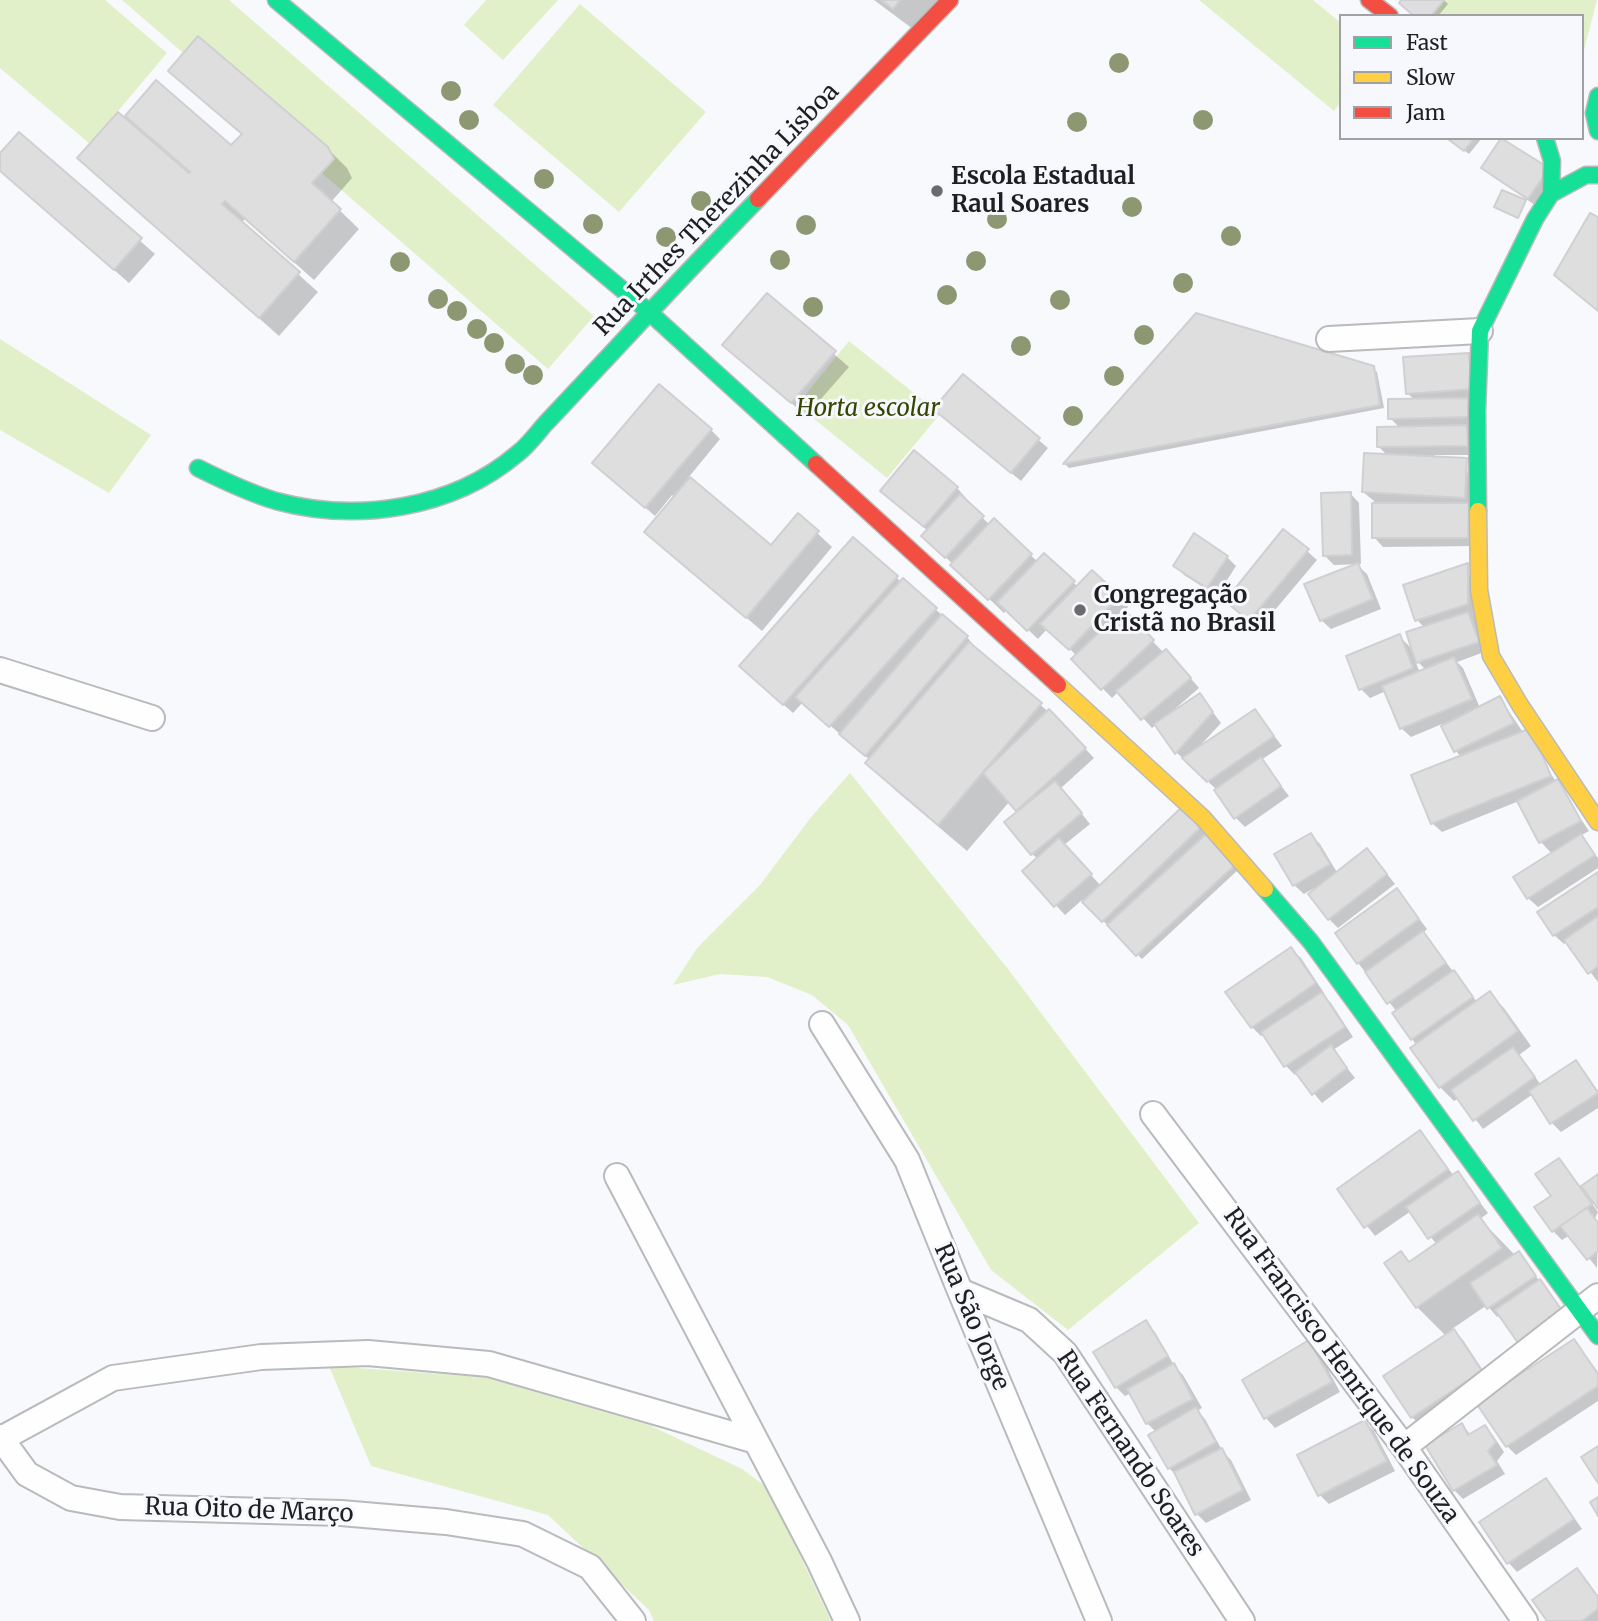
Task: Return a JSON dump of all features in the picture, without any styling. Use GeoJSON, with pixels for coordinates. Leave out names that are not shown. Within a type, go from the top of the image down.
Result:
{"type":"FeatureCollection","features":[{"type":"Feature","properties":{"kind":"street"},"geometry":{"type":"LineString","coordinates":[[276,0],[649,312],[1203,818],[1311,942],[1589,1304],[1598,1336]]}},
{"type":"Feature","properties":{"kind":"street","name":"Rua Irthes Therezinha Lisboa"},"geometry":{"type":"LineString","coordinates":[[198,468],[223,482],[288,503],[359,513],[414,506],[445,496],[495,473],[518,454],[649,312],[950,0]]}},
{"type":"Feature","properties":{"kind":"street"},"geometry":{"type":"LineString","coordinates":[[1369,0],[1387,14]]}},
{"type":"Feature","properties":{"kind":"street"},"geometry":{"type":"LineString","coordinates":[[1598,96],[1588,115],[1598,131]]}},
{"type":"Feature","properties":{"kind":"street"},"geometry":{"type":"LineString","coordinates":[[1546,140],[1552,162],[1551,194]]}},
{"type":"Feature","properties":{"kind":"street"},"geometry":{"type":"LineString","coordinates":[[1598,174],[1586,175],[1551,194],[1535,219],[1480,331],[1477,398],[1479,590],[1491,656],[1520,705],[1598,822]]}},
{"type":"Feature","properties":{"kind":"street"},"geometry":{"type":"LineString","coordinates":[[1329,339],[1480,331]]}},
{"type":"Feature","properties":{"kind":"street"},"geometry":{"type":"LineString","coordinates":[[0,670],[152,718]]}},
{"type":"Feature","properties":{"kind":"street","name":"Rua São Jorge"},"geometry":{"type":"LineString","coordinates":[[822,1024],[907,1160],[1099,1621]]}},
{"type":"Feature","properties":{"kind":"street","name":"Rua Francisco Henrique de Souza"},"geometry":{"type":"LineString","coordinates":[[1153,1114],[1404,1447],[1525,1621]]}},
{"type":"Feature","properties":{"kind":"street"},"geometry":{"type":"LineString","coordinates":[[617,1176],[847,1621]]}},
{"type":"Feature","properties":{"kind":"street","name":"Rua Fernando Soares"},"geometry":{"type":"LineString","coordinates":[[960,1291],[1030,1320],[1065,1353],[1242,1621]]}},
{"type":"Feature","properties":{"kind":"street"},"geometry":{"type":"LineString","coordinates":[[1404,1447],[1589,1304]]}},
{"type":"Feature","properties":{"kind":"street"},"geometry":{"type":"LineString","coordinates":[[1,1438],[113,1378],[261,1357],[368,1353],[489,1364],[756,1441]]}},
{"type":"Feature","properties":{"kind":"street","name":"Rua Oito de Março"},"geometry":{"type":"LineString","coordinates":[[1,1438],[27,1474],[71,1498],[120,1507],[341,1513],[446,1522],[523,1534],[590,1567],[633,1621]]}},
{"type":"Feature","properties":{"kind":"green space"},"geometry":{"type":"Polygon","coordinates":[[[0,0],[105,0],[167,53],[90,144],[0,68],[0,0]]]}},
{"type":"Feature","properties":{"kind":"green space"},"geometry":{"type":"Polygon","coordinates":[[[122,0],[229,0],[594,316],[548,369],[122,0]]]}},
{"type":"Feature","properties":{"kind":"green space"},"geometry":{"type":"Polygon","coordinates":[[[486,0],[558,0],[503,60],[464,25],[486,0]]]}},
{"type":"Feature","properties":{"kind":"green space"},"geometry":{"type":"Polygon","coordinates":[[[1199,0],[1313,0],[1339,21],[1339,105],[1334,111],[1199,0]]]}},
{"type":"Feature","properties":{"kind":"green space"},"geometry":{"type":"Polygon","coordinates":[[[1408,0],[1597,0],[1584,50],[1584,14],[1428,14],[1408,0]]]}},
{"type":"Feature","properties":{"kind":"green space"},"geometry":{"type":"Polygon","coordinates":[[[580,4],[706,112],[619,212],[493,105],[580,4]]]}},
{"type":"Feature","properties":{"kind":"green space"},"geometry":{"type":"Polygon","coordinates":[[[0,339],[151,435],[109,493],[0,430],[0,339]]]}},
{"type":"Feature","properties":{"kind":"green space","name":"Horta escolar"},"geometry":{"type":"Polygon","coordinates":[[[849,341],[940,414],[887,478],[797,405],[849,341]]]}},
{"type":"Feature","properties":{"kind":"green space"},"geometry":{"type":"Polygon","coordinates":[[[850,773],[1008,969],[1199,1223],[1068,1330],[991,1270],[848,1025],[812,995],[767,977],[720,974],[673,985],[697,948],[760,885],[812,816],[850,773]]]}},
{"type":"Feature","properties":{"kind":"green space"},"geometry":{"type":"Polygon","coordinates":[[[329,1366],[483,1377],[649,1425],[742,1469],[768,1488],[831,1621],[654,1621],[649,1610],[548,1515],[371,1466],[329,1366]]]}},
{"type":"Feature","properties":{"kind":"building"},"geometry":{"type":"Polygon","coordinates":[[[881,0],[900,0],[893,9],[881,0]]]}},
{"type":"Feature","properties":{"kind":"building"},"geometry":{"type":"Polygon","coordinates":[[[1401,0],[1444,0],[1433,14],[1412,14],[1399,3],[1401,0]]]}},
{"type":"Feature","properties":{"kind":"building"},"geometry":{"type":"Polygon","coordinates":[[[198,36],[328,147],[334,159],[312,183],[341,209],[294,262],[225,201],[222,204],[300,272],[259,318],[77,158],[118,112],[189,173],[125,116],[156,80],[231,145],[242,134],[168,71],[198,36]]]}},
{"type":"Feature","properties":{"kind":"building"},"geometry":{"type":"Polygon","coordinates":[[[19,132],[142,238],[114,270],[0,171],[0,153],[19,132]]]}},
{"type":"Feature","properties":{"kind":"building"},"geometry":{"type":"Polygon","coordinates":[[[1449,140],[1472,140],[1464,151],[1449,140]]]}},
{"type":"Feature","properties":{"kind":"building"},"geometry":{"type":"Polygon","coordinates":[[[1500,140],[1504,140],[1549,168],[1528,199],[1481,168],[1500,140]]]}},
{"type":"Feature","properties":{"kind":"building"},"geometry":{"type":"Polygon","coordinates":[[[1502,190],[1526,200],[1518,218],[1494,207],[1502,190]]]}},
{"type":"Feature","properties":{"kind":"building"},"geometry":{"type":"Polygon","coordinates":[[[1590,213],[1598,217],[1598,311],[1554,275],[1590,213]]]}},
{"type":"Feature","properties":{"kind":"building"},"geometry":{"type":"Polygon","coordinates":[[[767,293],[836,351],[791,403],[722,345],[767,293]]]}},
{"type":"Feature","properties":{"kind":"building"},"geometry":{"type":"Polygon","coordinates":[[[1196,313],[1374,366],[1380,405],[1063,464],[1196,313]]]}},
{"type":"Feature","properties":{"kind":"building"},"geometry":{"type":"Polygon","coordinates":[[[1469,353],[1472,389],[1406,394],[1403,357],[1469,353]]]}},
{"type":"Feature","properties":{"kind":"building"},"geometry":{"type":"Polygon","coordinates":[[[963,374],[1040,438],[1011,473],[933,409],[963,374]]]}},
{"type":"Feature","properties":{"kind":"building"},"geometry":{"type":"Polygon","coordinates":[[[659,384],[712,429],[645,508],[592,463],[659,384]]]}},
{"type":"Feature","properties":{"kind":"building"},"geometry":{"type":"Polygon","coordinates":[[[1468,398],[1469,417],[1388,419],[1388,399],[1468,398]]]}},
{"type":"Feature","properties":{"kind":"building"},"geometry":{"type":"Polygon","coordinates":[[[1467,425],[1468,446],[1377,447],[1377,427],[1467,425]]]}},
{"type":"Feature","properties":{"kind":"building"},"geometry":{"type":"Polygon","coordinates":[[[914,450],[958,487],[924,527],[880,491],[914,450]]]}},
{"type":"Feature","properties":{"kind":"building"},"geometry":{"type":"Polygon","coordinates":[[[1364,453],[1467,458],[1465,498],[1362,492],[1364,453]]]}},
{"type":"Feature","properties":{"kind":"building"},"geometry":{"type":"Polygon","coordinates":[[[690,477],[771,545],[798,513],[819,531],[746,618],[644,532],[690,477]]]}},
{"type":"Feature","properties":{"kind":"building"},"geometry":{"type":"Polygon","coordinates":[[[1351,492],[1352,555],[1323,556],[1321,493],[1351,492]]]}},
{"type":"Feature","properties":{"kind":"building"},"geometry":{"type":"Polygon","coordinates":[[[960,494],[984,516],[945,558],[921,536],[960,494]]]}},
{"type":"Feature","properties":{"kind":"building"},"geometry":{"type":"Polygon","coordinates":[[[1372,503],[1469,503],[1468,538],[1372,538],[1372,503]]]}},
{"type":"Feature","properties":{"kind":"building"},"geometry":{"type":"Polygon","coordinates":[[[994,518],[1032,554],[988,600],[950,565],[994,518]]]}},
{"type":"Feature","properties":{"kind":"building"},"geometry":{"type":"Polygon","coordinates":[[[1283,529],[1309,549],[1249,621],[1225,601],[1283,529]]]}},
{"type":"Feature","properties":{"kind":"building"},"geometry":{"type":"Polygon","coordinates":[[[1194,533],[1228,556],[1207,588],[1173,566],[1194,533]]]}},
{"type":"Feature","properties":{"kind":"building"},"geometry":{"type":"Polygon","coordinates":[[[853,537],[898,576],[783,705],[739,666],[853,537]]]}},
{"type":"Feature","properties":{"kind":"building"},"geometry":{"type":"Polygon","coordinates":[[[1044,553],[1075,581],[1027,631],[997,602],[1044,553]]]}},
{"type":"Feature","properties":{"kind":"building"},"geometry":{"type":"Polygon","coordinates":[[[1358,563],[1373,599],[1320,621],[1304,584],[1358,563]]]}},
{"type":"Feature","properties":{"kind":"building"},"geometry":{"type":"Polygon","coordinates":[[[1468,563],[1468,604],[1415,621],[1403,585],[1468,563]]]}},
{"type":"Feature","properties":{"kind":"building","name":"Congregação Cristã no Brasil"},"geometry":{"type":"Polygon","coordinates":[[[1092,570],[1120,596],[1069,650],[1040,624],[1092,570]]]}},
{"type":"Feature","properties":{"kind":"building"},"geometry":{"type":"Polygon","coordinates":[[[903,578],[937,608],[829,727],[795,697],[903,578]]]}},
{"type":"Feature","properties":{"kind":"building"},"geometry":{"type":"Polygon","coordinates":[[[1124,609],[1154,640],[1101,690],[1071,659],[1124,609]]]}},
{"type":"Feature","properties":{"kind":"building"},"geometry":{"type":"Polygon","coordinates":[[[1468,612],[1479,642],[1416,663],[1406,632],[1468,612]]]}},
{"type":"Feature","properties":{"kind":"building"},"geometry":{"type":"Polygon","coordinates":[[[942,614],[968,636],[865,756],[839,734],[942,614]]]}},
{"type":"Feature","properties":{"kind":"building"},"geometry":{"type":"Polygon","coordinates":[[[1400,634],[1413,668],[1359,690],[1346,656],[1400,634]]]}},
{"type":"Feature","properties":{"kind":"building"},"geometry":{"type":"Polygon","coordinates":[[[969,642],[1042,703],[938,825],[865,763],[969,642]]]}},
{"type":"Feature","properties":{"kind":"building"},"geometry":{"type":"Polygon","coordinates":[[[1166,649],[1191,678],[1141,720],[1116,691],[1166,649]]]}},
{"type":"Feature","properties":{"kind":"building"},"geometry":{"type":"Polygon","coordinates":[[[1454,657],[1472,699],[1400,729],[1382,686],[1454,657]]]}},
{"type":"Feature","properties":{"kind":"building"},"geometry":{"type":"Polygon","coordinates":[[[1200,693],[1213,712],[1175,754],[1154,724],[1200,693]]]}},
{"type":"Feature","properties":{"kind":"building"},"geometry":{"type":"Polygon","coordinates":[[[1500,696],[1514,723],[1454,752],[1441,726],[1500,696]]]}},
{"type":"Feature","properties":{"kind":"building"},"geometry":{"type":"Polygon","coordinates":[[[1049,709],[1086,748],[1016,811],[983,773],[1049,709]]]}},
{"type":"Feature","properties":{"kind":"building"},"geometry":{"type":"Polygon","coordinates":[[[1255,709],[1274,736],[1207,782],[1182,758],[1255,709]]]}},
{"type":"Feature","properties":{"kind":"building"},"geometry":{"type":"Polygon","coordinates":[[[1531,728],[1551,776],[1431,824],[1411,775],[1531,728]]]}},
{"type":"Feature","properties":{"kind":"building"},"geometry":{"type":"Polygon","coordinates":[[[1261,757],[1281,786],[1234,819],[1214,790],[1261,757]]]}},
{"type":"Feature","properties":{"kind":"building"},"geometry":{"type":"Polygon","coordinates":[[[1558,779],[1581,821],[1539,843],[1517,801],[1558,779]]]}},
{"type":"Feature","properties":{"kind":"building"},"geometry":{"type":"Polygon","coordinates":[[[1055,781],[1082,813],[1031,855],[1004,822],[1055,781]]]}},
{"type":"Feature","properties":{"kind":"building"},"geometry":{"type":"Polygon","coordinates":[[[1182,807],[1201,827],[1102,922],[1082,902],[1182,807]]]}},
{"type":"Feature","properties":{"kind":"building"},"geometry":{"type":"Polygon","coordinates":[[[1207,833],[1236,864],[1136,956],[1107,925],[1207,833]]]}},
{"type":"Feature","properties":{"kind":"building"},"geometry":{"type":"Polygon","coordinates":[[[1311,833],[1330,864],[1293,886],[1274,854],[1311,833]]]}},
{"type":"Feature","properties":{"kind":"building"},"geometry":{"type":"Polygon","coordinates":[[[1581,834],[1595,855],[1527,899],[1513,877],[1581,834]]]}},
{"type":"Feature","properties":{"kind":"building"},"geometry":{"type":"Polygon","coordinates":[[[1059,838],[1092,874],[1054,907],[1022,871],[1059,838]]]}},
{"type":"Feature","properties":{"kind":"building"},"geometry":{"type":"Polygon","coordinates":[[[1367,848],[1387,874],[1328,920],[1308,894],[1367,848]]]}},
{"type":"Feature","properties":{"kind":"building"},"geometry":{"type":"Polygon","coordinates":[[[1598,872],[1598,907],[1553,936],[1537,912],[1598,872]]]}},
{"type":"Feature","properties":{"kind":"building"},"geometry":{"type":"Polygon","coordinates":[[[1397,888],[1419,919],[1357,964],[1335,933],[1397,888]]]}},
{"type":"Feature","properties":{"kind":"building"},"geometry":{"type":"Polygon","coordinates":[[[1598,916],[1598,966],[1588,974],[1564,940],[1598,916]]]}},
{"type":"Feature","properties":{"kind":"building"},"geometry":{"type":"Polygon","coordinates":[[[1423,931],[1446,963],[1387,1004],[1365,972],[1423,931]]]}},
{"type":"Feature","properties":{"kind":"building"},"geometry":{"type":"Polygon","coordinates":[[[1291,947],[1316,983],[1251,1028],[1225,992],[1291,947]]]}},
{"type":"Feature","properties":{"kind":"building"},"geometry":{"type":"Polygon","coordinates":[[[1454,970],[1473,997],[1411,1040],[1392,1013],[1454,970]]]}},
{"type":"Feature","properties":{"kind":"building"},"geometry":{"type":"Polygon","coordinates":[[[1490,991],[1518,1031],[1439,1088],[1410,1048],[1490,991]]]}},
{"type":"Feature","properties":{"kind":"building"},"geometry":{"type":"Polygon","coordinates":[[[1322,992],[1345,1027],[1284,1067],[1261,1032],[1322,992]]]}},
{"type":"Feature","properties":{"kind":"building"},"geometry":{"type":"Polygon","coordinates":[[[1331,1045],[1347,1068],[1312,1095],[1295,1072],[1331,1045]]]}},
{"type":"Feature","properties":{"kind":"building"},"geometry":{"type":"Polygon","coordinates":[[[1513,1047],[1535,1077],[1473,1121],[1451,1090],[1513,1047]]]}},
{"type":"Feature","properties":{"kind":"building"},"geometry":{"type":"Polygon","coordinates":[[[1576,1060],[1598,1093],[1550,1124],[1529,1091],[1576,1060]]]}},
{"type":"Feature","properties":{"kind":"building"},"geometry":{"type":"Polygon","coordinates":[[[1420,1130],[1448,1169],[1364,1228],[1337,1189],[1420,1130]]]}},
{"type":"Feature","properties":{"kind":"building"},"geometry":{"type":"Polygon","coordinates":[[[1559,1158],[1592,1204],[1552,1232],[1534,1207],[1551,1196],[1535,1174],[1559,1158]]]}},
{"type":"Feature","properties":{"kind":"building"},"geometry":{"type":"Polygon","coordinates":[[[1458,1171],[1480,1203],[1428,1239],[1406,1207],[1458,1171]]]}},
{"type":"Feature","properties":{"kind":"building"},"geometry":{"type":"Polygon","coordinates":[[[1598,1174],[1598,1209],[1581,1186],[1598,1174]]]}},
{"type":"Feature","properties":{"kind":"building"},"geometry":{"type":"Polygon","coordinates":[[[1587,1208],[1598,1223],[1598,1251],[1587,1260],[1560,1226],[1587,1208]]]}},
{"type":"Feature","properties":{"kind":"building"},"geometry":{"type":"Polygon","coordinates":[[[1478,1214],[1502,1248],[1416,1308],[1384,1263],[1401,1251],[1409,1262],[1478,1214]]]}},
{"type":"Feature","properties":{"kind":"building"},"geometry":{"type":"Polygon","coordinates":[[[1519,1251],[1536,1276],[1487,1309],[1470,1283],[1519,1251]]]}},
{"type":"Feature","properties":{"kind":"building"},"geometry":{"type":"Polygon","coordinates":[[[1540,1279],[1563,1312],[1518,1343],[1495,1310],[1540,1279]]]}},
{"type":"Feature","properties":{"kind":"building"},"geometry":{"type":"Polygon","coordinates":[[[1146,1320],[1168,1356],[1115,1388],[1093,1352],[1146,1320]]]}},
{"type":"Feature","properties":{"kind":"building"},"geometry":{"type":"Polygon","coordinates":[[[1454,1329],[1482,1371],[1411,1418],[1383,1376],[1454,1329]]]}},
{"type":"Feature","properties":{"kind":"building"},"geometry":{"type":"Polygon","coordinates":[[[1574,1339],[1598,1374],[1598,1386],[1506,1447],[1476,1403],[1574,1339]]]}},
{"type":"Feature","properties":{"kind":"building"},"geometry":{"type":"Polygon","coordinates":[[[1309,1340],[1332,1382],[1264,1419],[1242,1380],[1309,1340]]]}},
{"type":"Feature","properties":{"kind":"building"},"geometry":{"type":"Polygon","coordinates":[[[1174,1363],[1193,1399],[1146,1424],[1127,1389],[1174,1363]]]}},
{"type":"Feature","properties":{"kind":"building"},"geometry":{"type":"Polygon","coordinates":[[[1196,1407],[1216,1442],[1168,1469],[1148,1435],[1196,1407]]]}},
{"type":"Feature","properties":{"kind":"building"},"geometry":{"type":"Polygon","coordinates":[[[1365,1420],[1387,1461],[1318,1496],[1297,1455],[1365,1420]]]}},
{"type":"Feature","properties":{"kind":"building"},"geometry":{"type":"Polygon","coordinates":[[[1462,1423],[1468,1435],[1485,1425],[1496,1442],[1488,1451],[1497,1465],[1453,1491],[1425,1445],[1462,1423]]]}},
{"type":"Feature","properties":{"kind":"building"},"geometry":{"type":"Polygon","coordinates":[[[1598,1446],[1598,1483],[1581,1457],[1598,1446]]]}},
{"type":"Feature","properties":{"kind":"building"},"geometry":{"type":"Polygon","coordinates":[[[1222,1448],[1243,1490],[1195,1515],[1174,1472],[1222,1448]]]}},
{"type":"Feature","properties":{"kind":"building"},"geometry":{"type":"Polygon","coordinates":[[[1546,1478],[1574,1519],[1507,1564],[1479,1522],[1546,1478]]]}},
{"type":"Feature","properties":{"kind":"building"},"geometry":{"type":"Polygon","coordinates":[[[1598,1497],[1598,1516],[1590,1502],[1598,1497]]]}},
{"type":"Feature","properties":{"kind":"building"},"geometry":{"type":"Polygon","coordinates":[[[1577,1568],[1598,1597],[1598,1609],[1582,1621],[1547,1621],[1532,1600],[1577,1568]]]}},
{"type":"Feature","properties":{"kind":"traffic: fast"},"geometry":{"type":"LineString","coordinates":[[276,0],[649,312],[816,464]]}},
{"type":"Feature","properties":{"kind":"traffic: fast"},"geometry":{"type":"LineString","coordinates":[[1598,96],[1594,113],[1598,131]]}},
{"type":"Feature","properties":{"kind":"traffic: fast"},"geometry":{"type":"LineString","coordinates":[[1478,511],[1477,411],[1480,331],[1535,219],[1551,194],[1552,161],[1546,140]]}},
{"type":"Feature","properties":{"kind":"traffic: fast"},"geometry":{"type":"LineString","coordinates":[[1551,194],[1586,175],[1598,175]]}},
{"type":"Feature","properties":{"kind":"traffic: fast"},"geometry":{"type":"LineString","coordinates":[[198,468],[276,501],[339,511],[402,506],[434,499],[463,488],[491,473],[525,447],[758,199]]}},
{"type":"Feature","properties":{"kind":"traffic: fast"},"geometry":{"type":"LineString","coordinates":[[1265,889],[1311,942],[1598,1336]]}},
{"type":"Feature","properties":{"kind":"traffic: slow"},"geometry":{"type":"LineString","coordinates":[[1478,511],[1479,590],[1491,656],[1520,705],[1598,822]]}},
{"type":"Feature","properties":{"kind":"traffic: slow"},"geometry":{"type":"LineString","coordinates":[[1058,685],[1203,818],[1265,889]]}},
{"type":"Feature","properties":{"kind":"traffic: jam"},"geometry":{"type":"LineString","coordinates":[[758,199],[950,0]]}},
{"type":"Feature","properties":{"kind":"traffic: jam"},"geometry":{"type":"LineString","coordinates":[[1369,0],[1387,14]]}},
{"type":"Feature","properties":{"kind":"traffic: jam"},"geometry":{"type":"LineString","coordinates":[[816,464],[1058,685]]}},
{"type":"Feature","properties":{"kind":"place","name":"Escola Estadual Raul Soares"},"geometry":{"type":"Point","coordinates":[937,191]}},
{"type":"Feature","properties":{"kind":"place","name":"Congregação Cristã no Brasil"},"geometry":{"type":"Point","coordinates":[1080,610]}}]}
